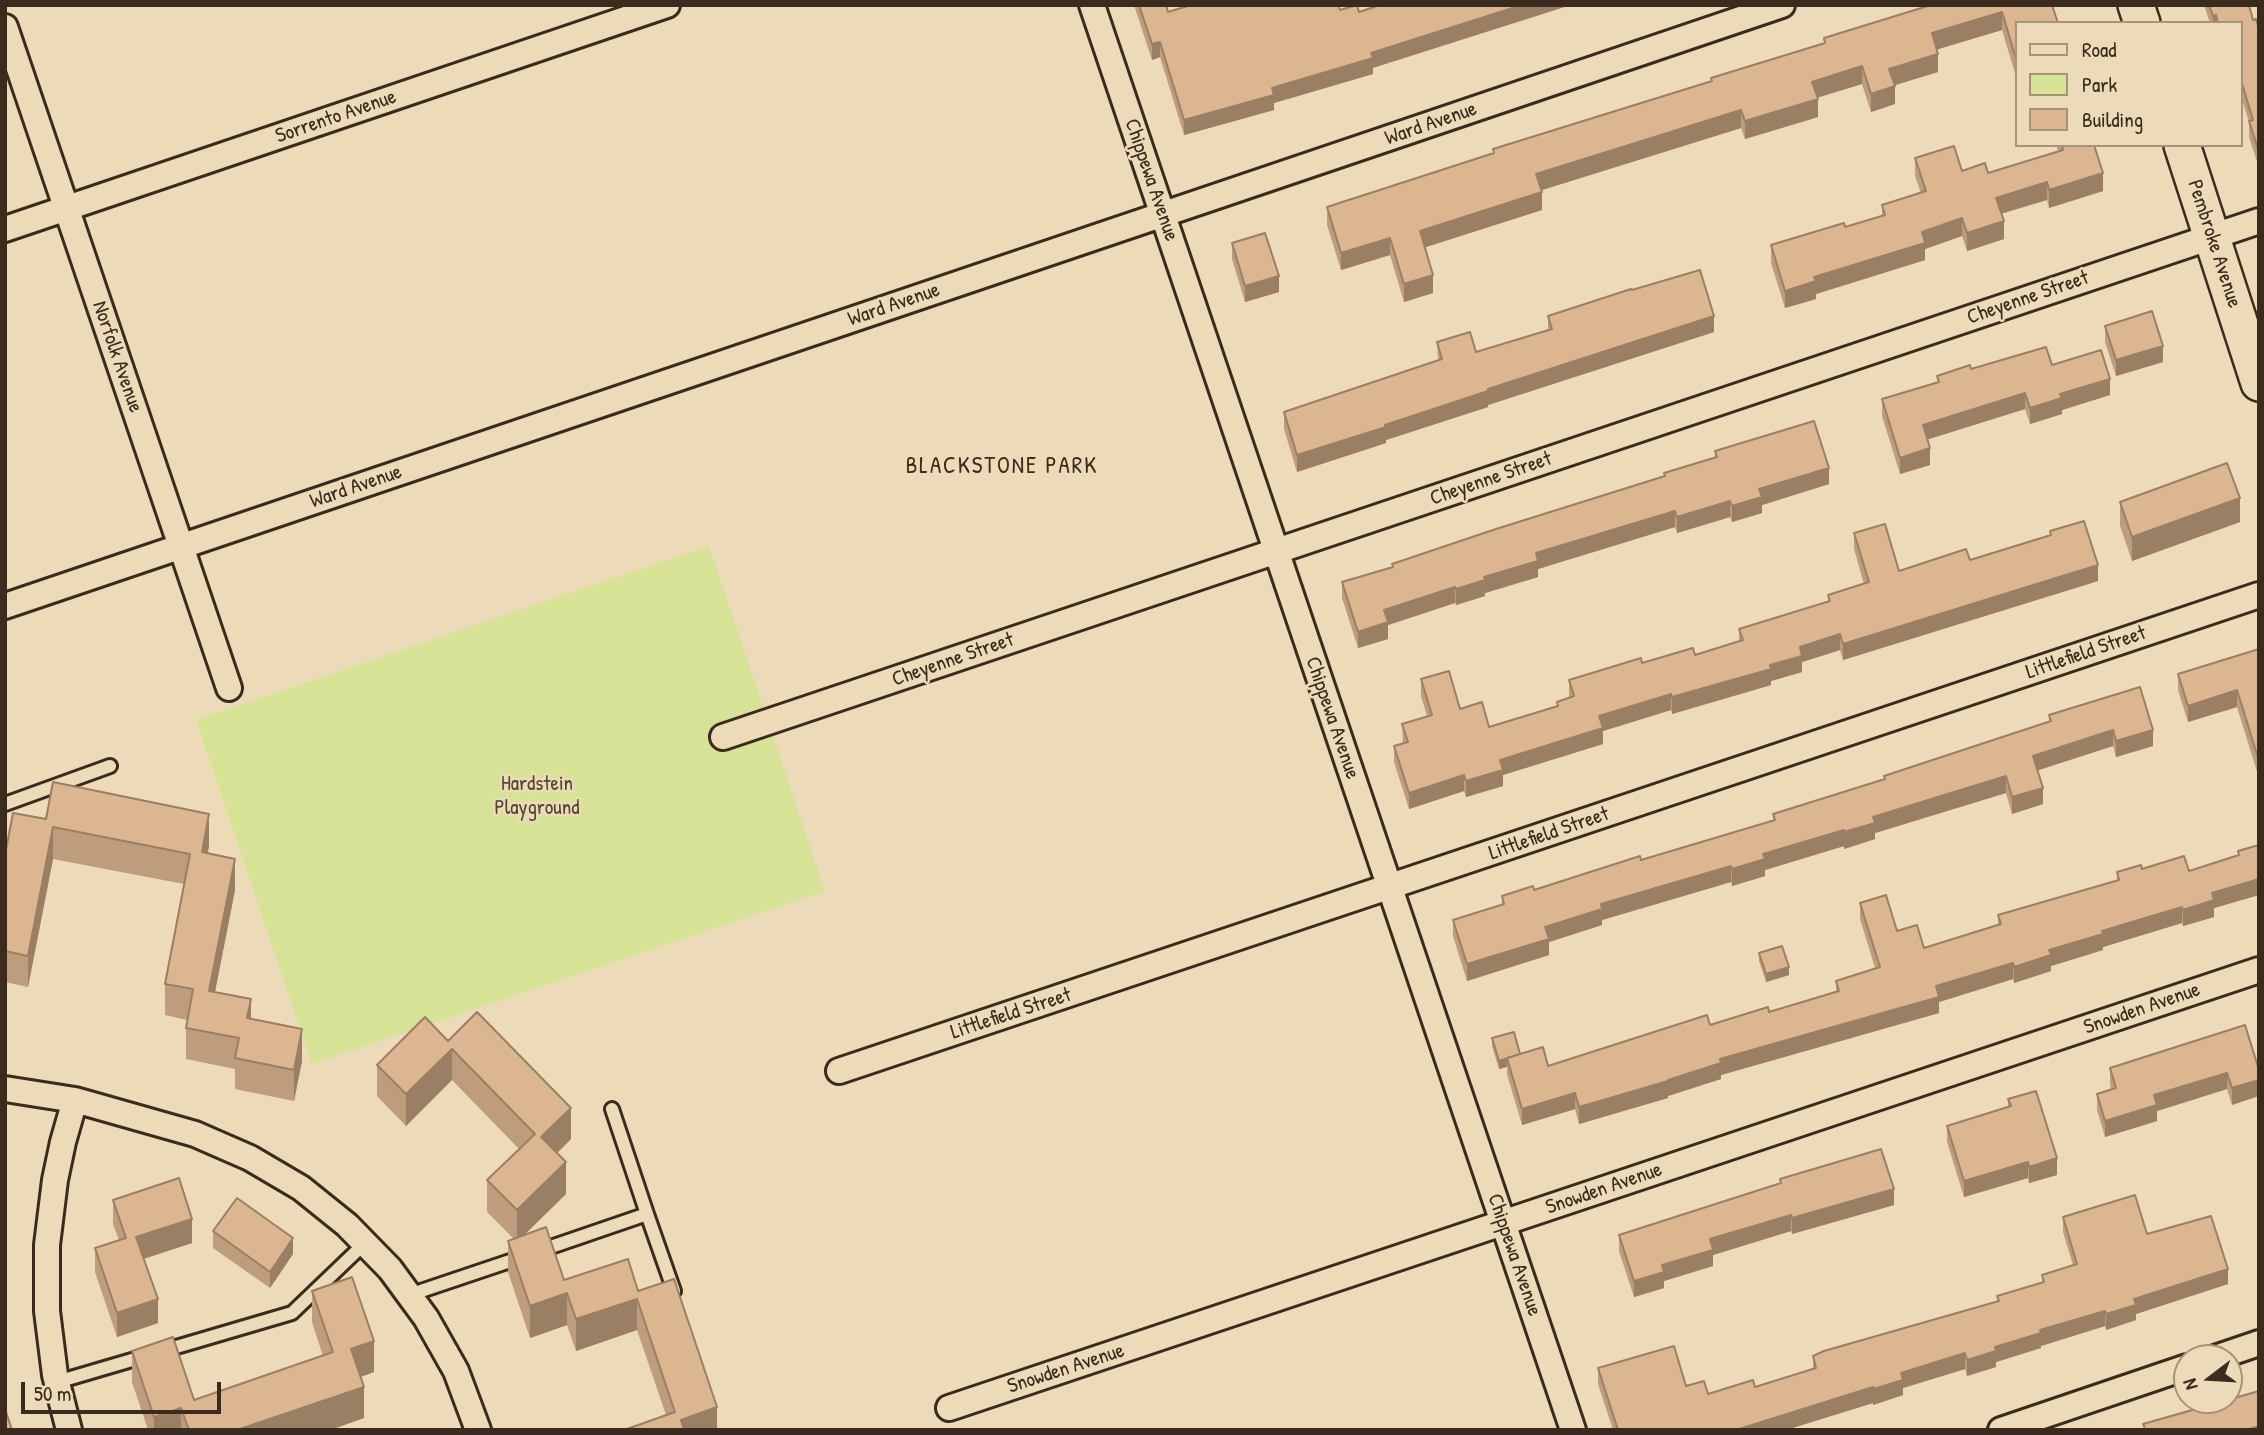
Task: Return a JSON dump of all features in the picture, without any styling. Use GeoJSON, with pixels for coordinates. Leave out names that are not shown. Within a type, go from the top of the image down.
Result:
{"type":"FeatureCollection","features":[{"type":"Feature","properties":{"kind":"street","name":"Sorrento Avenue"},"geometry":{"type":"LineString","coordinates":[[5,229],[667,5]]}},
{"type":"Feature","properties":{"kind":"street","name":"Chippewa Avenue"},"geometry":{"type":"LineString","coordinates":[[1092,5],[1573,1430]]}},
{"type":"Feature","properties":{"kind":"street","name":"Ward Avenue"},"geometry":{"type":"LineString","coordinates":[[5,606],[1782,5]]}},
{"type":"Feature","properties":{"kind":"street","name":"Norfolk Avenue"},"geometry":{"type":"LineString","coordinates":[[5,27],[229,688]]}},
{"type":"Feature","properties":{"kind":"street","name":"Pembroke Avenue"},"geometry":{"type":"LineString","coordinates":[[2183,147],[2259,383]]}},
{"type":"Feature","properties":{"kind":"street","name":"Cheyenne Street"},"geometry":{"type":"LineString","coordinates":[[723,737],[2259,221]]}},
{"type":"Feature","properties":{"kind":"street","name":"Littlefield Street"},"geometry":{"type":"LineString","coordinates":[[839,1071],[2259,595]]}},
{"type":"Feature","properties":{"kind":"street","name":"Snowden Avenue"},"geometry":{"type":"LineString","coordinates":[[949,1408],[2259,970]]}},
{"type":"Feature","properties":{"kind":"street"},"geometry":{"type":"LineString","coordinates":[[5,1089],[75,1100],[195,1135],[250,1158],[301,1188],[348,1225],[390,1269],[426,1318],[456,1371],[478,1430]]}},
{"type":"Feature","properties":{"kind":"street"},"geometry":{"type":"LineString","coordinates":[[69,1430],[57,1382],[47,1311],[47,1245],[55,1180],[75,1100]]}},
{"type":"Feature","properties":{"kind":"street"},"geometry":{"type":"LineString","coordinates":[[2001,1430],[2173,1372]]}},
{"type":"Feature","properties":{"kind":"lane"},"geometry":{"type":"LineString","coordinates":[[5,804],[110,766]]}},
{"type":"Feature","properties":{"kind":"lane"},"geometry":{"type":"LineString","coordinates":[[612,1110],[674,1291]]}},
{"type":"Feature","properties":{"kind":"lane"},"geometry":{"type":"LineString","coordinates":[[409,1295],[648,1214]]}},
{"type":"Feature","properties":{"kind":"lane"},"geometry":{"type":"LineString","coordinates":[[57,1382],[292,1313],[365,1243]]}},
{"type":"Feature","properties":{"kind":"green space","name":"Hardstein Playground"},"geometry":{"type":"Polygon","coordinates":[[[709,546],[825,891],[312,1064],[196,720],[709,546]]]}},
{"type":"Feature","properties":{"kind":"building"},"geometry":{"type":"Polygon","coordinates":[[[1139,5],[1166,5],[1168,12],[1191,5],[1338,5],[1340,10],[1357,5],[1359,12],[1380,5],[1522,5],[1371,53],[1373,58],[1272,88],[1274,95],[1184,120],[1160,42],[1152,44],[1139,5]]]}},
{"type":"Feature","properties":{"kind":"building"},"geometry":{"type":"Polygon","coordinates":[[[1931,5],[2052,5],[2057,21],[2016,21],[2016,59],[2002,12],[1932,33],[1938,54],[1889,69],[1895,86],[1871,94],[1862,66],[1812,82],[1818,99],[1745,121],[1741,110],[1536,174],[1542,192],[1420,231],[1433,275],[1404,284],[1390,238],[1341,253],[1327,207],[1494,153],[1493,149],[1825,43],[1824,38],[1931,5]]]}},
{"type":"Feature","properties":{"kind":"building"},"geometry":{"type":"Polygon","coordinates":[[[2209,5],[2249,5],[2253,20],[2256,19],[2259,30],[2259,152],[2249,121],[2253,120],[2243,87],[2243,21],[2218,21],[2216,15],[2213,16],[2209,5]]]}},
{"type":"Feature","properties":{"kind":"building"},"geometry":{"type":"Polygon","coordinates":[[[1954,146],[1962,171],[1985,163],[1988,173],[2063,150],[2062,147],[2095,147],[2103,173],[2049,190],[2047,182],[1996,198],[2004,221],[1967,233],[1962,218],[1922,232],[1925,243],[1814,277],[1816,281],[1785,291],[1771,245],[1844,223],[1845,227],[1885,215],[1882,205],[1926,191],[1915,158],[1954,146]]]}},
{"type":"Feature","properties":{"kind":"building"},"geometry":{"type":"Polygon","coordinates":[[[1265,233],[1279,276],[1245,286],[1232,243],[1265,233]]]}},
{"type":"Feature","properties":{"kind":"building"},"geometry":{"type":"Polygon","coordinates":[[[1700,270],[1714,316],[1488,389],[1385,425],[1386,427],[1297,455],[1284,412],[1442,359],[1437,342],[1470,332],[1476,352],[1552,329],[1548,316],[1700,270]]]}},
{"type":"Feature","properties":{"kind":"building"},"geometry":{"type":"Polygon","coordinates":[[[2152,311],[2163,346],[2116,360],[2105,326],[2152,311]]]}},
{"type":"Feature","properties":{"kind":"building"},"geometry":{"type":"Polygon","coordinates":[[[2046,347],[2052,365],[2101,350],[2110,379],[2060,394],[2062,398],[2030,408],[2025,393],[1923,425],[1930,448],[1900,458],[1882,399],[1939,382],[1937,376],[1970,365],[1971,369],[2046,347]]]}},
{"type":"Feature","properties":{"kind":"building"},"geometry":{"type":"Polygon","coordinates":[[[1814,421],[1829,468],[1759,489],[1762,497],[1732,506],[1730,501],[1677,517],[1675,511],[1536,553],[1538,561],[1384,610],[1388,622],[1358,632],[1342,582],[1393,567],[1392,564],[1496,529],[1665,476],[1664,473],[1717,457],[1715,451],[1814,421]]]}},
{"type":"Feature","properties":{"kind":"building"},"geometry":{"type":"Polygon","coordinates":[[[2227,463],[2240,498],[2132,537],[2120,502],[2227,463]]]}},
{"type":"Feature","properties":{"kind":"building"},"geometry":{"type":"Polygon","coordinates":[[[2084,521],[2098,565],[1843,644],[1840,634],[1800,647],[1802,656],[1770,665],[1771,669],[1672,697],[1671,694],[1599,716],[1603,728],[1500,760],[1503,770],[1466,781],[1464,775],[1409,793],[1394,746],[1408,742],[1402,724],[1432,715],[1421,679],[1449,671],[1460,709],[1482,702],[1489,727],[1558,706],[1557,702],[1574,696],[1569,680],[1641,658],[1642,663],[1693,648],[1695,655],[1743,640],[1739,629],[1830,601],[1828,595],[1869,582],[1854,533],[1885,524],[1899,571],[1966,549],[1970,560],[2051,535],[2050,531],[2084,521]]]}},
{"type":"Feature","properties":{"kind":"building"},"geometry":{"type":"Polygon","coordinates":[[[2259,649],[2259,761],[2237,690],[2188,706],[2178,674],[2259,649]]]}},
{"type":"Feature","properties":{"kind":"building"},"geometry":{"type":"Polygon","coordinates":[[[2140,687],[2153,730],[2116,741],[2113,730],[2033,756],[2043,788],[2012,797],[2006,776],[1873,817],[1875,823],[1763,854],[1765,859],[1732,869],[1731,866],[1601,904],[1602,909],[1545,927],[1549,939],[1467,964],[1453,920],[1504,904],[1502,896],[1533,886],[1534,890],[1640,856],[1641,860],[1775,820],[1773,814],[1885,779],[1884,776],[2051,721],[2049,715],[2140,687]]]}},
{"type":"Feature","properties":{"kind":"building"},"geometry":{"type":"Polygon","coordinates":[[[53,782],[209,814],[202,852],[235,859],[209,991],[251,999],[247,1018],[302,1029],[294,1070],[235,1058],[239,1038],[186,1028],[193,989],[165,984],[190,854],[53,827],[28,956],[5,951],[5,855],[13,813],[46,819],[53,782]]]}},
{"type":"Feature","properties":{"kind":"building"},"geometry":{"type":"Polygon","coordinates":[[[2259,845],[2259,879],[2212,893],[2214,900],[2102,931],[2103,934],[2049,950],[2051,955],[2014,967],[2013,963],[1936,986],[1939,997],[1720,1059],[1721,1063],[1668,1081],[1579,1107],[1575,1093],[1522,1109],[1507,1058],[1543,1047],[1548,1066],[1707,1015],[1710,1025],[1768,1007],[1769,1012],[1839,991],[1836,981],[1880,967],[1860,903],[1886,895],[1897,931],[1917,925],[1924,948],[2001,924],[1998,915],[2119,880],[2117,872],[2141,865],[2142,869],[2184,856],[2189,871],[2239,855],[2238,851],[2259,845]]]}},
{"type":"Feature","properties":{"kind":"building"},"geometry":{"type":"Polygon","coordinates":[[[1782,946],[1789,967],[1766,974],[1759,953],[1782,946]]]}},
{"type":"Feature","properties":{"kind":"building"},"geometry":{"type":"Polygon","coordinates":[[[477,1012],[571,1108],[541,1137],[566,1162],[517,1210],[487,1180],[535,1134],[452,1049],[406,1094],[377,1065],[425,1017],[448,1041],[477,1012]]]}},
{"type":"Feature","properties":{"kind":"building"},"geometry":{"type":"Polygon","coordinates":[[[2245,1025],[2259,1070],[2259,1080],[2232,1088],[2227,1073],[2154,1095],[2157,1105],[2105,1121],[2097,1094],[2116,1088],[2110,1068],[2245,1025]]]}},
{"type":"Feature","properties":{"kind":"building"},"geometry":{"type":"Polygon","coordinates":[[[1514,1032],[1520,1054],[1499,1061],[1492,1038],[1514,1032]]]}},
{"type":"Feature","properties":{"kind":"building"},"geometry":{"type":"Polygon","coordinates":[[[2036,1091],[2057,1158],[2029,1167],[2028,1162],[1964,1181],[1947,1126],[2011,1106],[2008,1099],[2036,1091]]]}},
{"type":"Feature","properties":{"kind":"building"},"geometry":{"type":"Polygon","coordinates":[[[1881,1149],[1894,1189],[1710,1239],[1713,1250],[1662,1265],[1664,1272],[1634,1281],[1619,1235],[1781,1183],[1780,1179],[1881,1149]]]}},
{"type":"Feature","properties":{"kind":"building"},"geometry":{"type":"Polygon","coordinates":[[[179,1178],[192,1219],[136,1237],[158,1299],[117,1313],[95,1248],[126,1238],[113,1200],[179,1178]]]}},
{"type":"Feature","properties":{"kind":"building"},"geometry":{"type":"Polygon","coordinates":[[[2135,1195],[2147,1234],[2211,1216],[2228,1269],[2134,1299],[2136,1305],[2040,1330],[2041,1333],[1995,1347],[1996,1351],[1967,1360],[1965,1353],[1901,1373],[1903,1380],[1736,1430],[1618,1430],[1598,1368],[1674,1346],[1686,1386],[1704,1381],[1708,1394],[1753,1380],[1755,1387],[1816,1368],[1813,1356],[1824,1351],[1999,1301],[1997,1296],[2044,1282],[2042,1275],[2077,1264],[2063,1217],[2135,1195]]]}},
{"type":"Feature","properties":{"kind":"building"},"geometry":{"type":"Polygon","coordinates":[[[237,1198],[293,1238],[270,1272],[213,1231],[237,1198]]]}},
{"type":"Feature","properties":{"kind":"building"},"geometry":{"type":"Polygon","coordinates":[[[546,1227],[564,1280],[628,1259],[638,1291],[674,1279],[717,1407],[681,1420],[684,1430],[624,1430],[675,1412],[637,1299],[576,1319],[567,1293],[530,1306],[508,1241],[546,1227]]]}},
{"type":"Feature","properties":{"kind":"building"},"geometry":{"type":"Polygon","coordinates":[[[352,1277],[374,1341],[351,1349],[364,1387],[237,1430],[189,1430],[181,1408],[154,1417],[132,1351],[173,1337],[194,1400],[333,1352],[312,1291],[352,1277]]]}},
{"type":"Feature","properties":{"kind":"building"},"geometry":{"type":"Polygon","coordinates":[[[2259,1391],[2259,1426],[2246,1430],[2144,1430],[2143,1424],[2178,1414],[2243,1414],[2243,1396],[2259,1391]]]}},
{"type":"Feature","properties":{"kind":"building"},"geometry":{"type":"Polygon","coordinates":[[[5,1409],[12,1430],[5,1430],[5,1409]]]}},
{"type":"Feature","properties":{"kind":"district","name":"BLACKSTONE PARK"},"geometry":{"type":"Point","coordinates":[1002,467]}}]}
